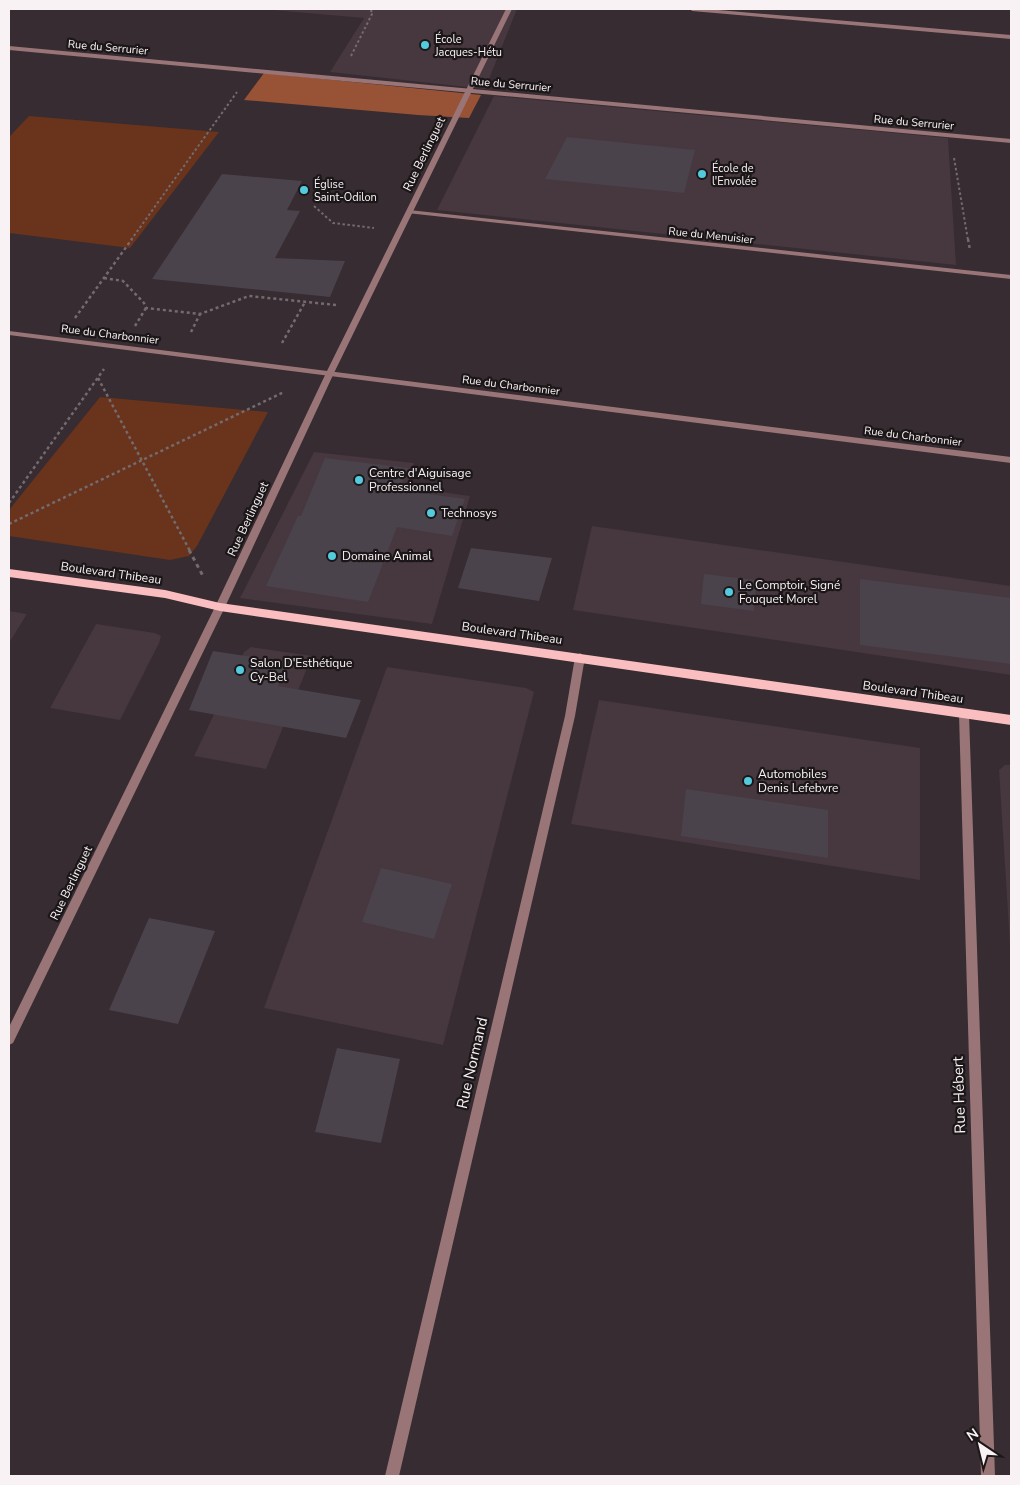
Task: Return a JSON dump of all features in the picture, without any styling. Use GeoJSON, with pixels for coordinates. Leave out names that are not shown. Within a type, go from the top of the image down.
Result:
{"type":"FeatureCollection","features":[{"type":"Feature","properties":{"kind":"main road","name":"Boulevard Thibeau"},"geometry":{"type":"LineString","coordinates":[[9,572],[166,594],[220,607],[1011,720]]}},
{"type":"Feature","properties":{"kind":"street","name":"Rue Berlinguet"},"geometry":{"type":"LineString","coordinates":[[9,1039],[220,607],[330,373],[509,9]]}},
{"type":"Feature","properties":{"kind":"street"},"geometry":{"type":"LineString","coordinates":[[692,9],[1011,37]]}},
{"type":"Feature","properties":{"kind":"street","name":"Rue du Serrurier"},"geometry":{"type":"LineString","coordinates":[[9,48],[1011,141]]}},
{"type":"Feature","properties":{"kind":"street","name":"Rue du Menuisier"},"geometry":{"type":"LineString","coordinates":[[409,212],[1011,277]]}},
{"type":"Feature","properties":{"kind":"street","name":"Rue du Charbonnier"},"geometry":{"type":"LineString","coordinates":[[9,333],[1011,460]]}},
{"type":"Feature","properties":{"kind":"street","name":"Rue Normand"},"geometry":{"type":"LineString","coordinates":[[392,1476],[570,716],[580,657]]}},
{"type":"Feature","properties":{"kind":"street","name":"Rue Hébert"},"geometry":{"type":"LineString","coordinates":[[964,714],[988,1476]]}},
{"type":"Feature","properties":{"kind":"path"},"geometry":{"type":"LineString","coordinates":[[340,78],[373,12],[368,9]]}},
{"type":"Feature","properties":{"kind":"path"},"geometry":{"type":"LineString","coordinates":[[60,339],[241,86]]}},
{"type":"Feature","properties":{"kind":"path"},"geometry":{"type":"LineString","coordinates":[[951,135],[974,273]]}},
{"type":"Feature","properties":{"kind":"path"},"geometry":{"type":"LineString","coordinates":[[314,206],[333,224],[373,228]]}},
{"type":"Feature","properties":{"kind":"path"},"geometry":{"type":"LineString","coordinates":[[104,278],[123,281],[144,303],[146,308]]}},
{"type":"Feature","properties":{"kind":"path"},"geometry":{"type":"LineString","coordinates":[[146,308],[200,314],[249,296],[334,305]]}},
{"type":"Feature","properties":{"kind":"path"},"geometry":{"type":"LineString","coordinates":[[270,366],[304,302]]}},
{"type":"Feature","properties":{"kind":"path"},"geometry":{"type":"LineString","coordinates":[[138,322],[146,308]]}},
{"type":"Feature","properties":{"kind":"path"},"geometry":{"type":"LineString","coordinates":[[193,328],[200,314]]}},
{"type":"Feature","properties":{"kind":"path"},"geometry":{"type":"LineString","coordinates":[[9,503],[120,347]]}},
{"type":"Feature","properties":{"kind":"path"},"geometry":{"type":"LineString","coordinates":[[98,378],[189,551]]}},
{"type":"Feature","properties":{"kind":"path"},"geometry":{"type":"LineString","coordinates":[[9,524],[286,392]]}},
{"type":"Feature","properties":{"kind":"shaded area","name":"École Jacques-Hétu"},"geometry":{"type":"Polygon","coordinates":[[[262,9],[517,9],[485,89],[330,72],[364,18],[262,9]]]}},
{"type":"Feature","properties":{"kind":"shaded area"},"geometry":{"type":"Polygon","coordinates":[[[264,73],[481,95],[469,118],[244,100],[264,73]]]}},
{"type":"Feature","properties":{"kind":"shaded area","name":"École de l'Envolée"},"geometry":{"type":"Polygon","coordinates":[[[494,96],[948,138],[956,265],[437,210],[494,96]]]}},
{"type":"Feature","properties":{"kind":"shaded area"},"geometry":{"type":"Polygon","coordinates":[[[29,116],[219,132],[130,248],[9,233],[9,137],[29,116]]]}},
{"type":"Feature","properties":{"kind":"shaded area"},"geometry":{"type":"Polygon","coordinates":[[[100,397],[268,412],[197,546],[189,556],[170,560],[9,536],[9,510],[100,397]]]}},
{"type":"Feature","properties":{"kind":"shaded area"},"geometry":{"type":"Polygon","coordinates":[[[314,452],[414,463],[406,487],[470,496],[432,624],[240,598],[314,452]]]}},
{"type":"Feature","properties":{"kind":"shaded area"},"geometry":{"type":"Polygon","coordinates":[[[592,526],[1011,586],[1011,675],[573,610],[592,526]]]}},
{"type":"Feature","properties":{"kind":"shaded area"},"geometry":{"type":"Polygon","coordinates":[[[9,611],[27,614],[9,643],[9,611]]]}},
{"type":"Feature","properties":{"kind":"shaded area"},"geometry":{"type":"Polygon","coordinates":[[[96,624],[155,633],[161,636],[120,720],[50,708],[96,624]]]}},
{"type":"Feature","properties":{"kind":"shaded area"},"geometry":{"type":"Polygon","coordinates":[[[251,647],[312,656],[266,769],[194,756],[244,652],[251,647]]]}},
{"type":"Feature","properties":{"kind":"shaded area"},"geometry":{"type":"Polygon","coordinates":[[[387,667],[526,688],[534,692],[443,1045],[264,1008],[387,667]]]}},
{"type":"Feature","properties":{"kind":"shaded area"},"geometry":{"type":"Polygon","coordinates":[[[599,700],[920,748],[920,880],[571,824],[599,700]]]}},
{"type":"Feature","properties":{"kind":"shaded area"},"geometry":{"type":"Polygon","coordinates":[[[1005,765],[1011,765],[1011,961],[999,770],[1005,765]]]}},
{"type":"Feature","properties":{"kind":"building"},"geometry":{"type":"Polygon","coordinates":[[[567,137],[695,150],[684,193],[545,179],[567,137]]]}},
{"type":"Feature","properties":{"kind":"building","name":"Église Saint-Odilon"},"geometry":{"type":"Polygon","coordinates":[[[222,174],[302,181],[287,210],[300,211],[275,258],[345,261],[330,297],[152,279],[222,174]]]}},
{"type":"Feature","properties":{"kind":"building"},"geometry":{"type":"Polygon","coordinates":[[[325,458],[408,468],[399,490],[465,499],[452,536],[397,527],[368,602],[266,586],[298,516],[301,516],[325,458]]]}},
{"type":"Feature","properties":{"kind":"building"},"geometry":{"type":"Polygon","coordinates":[[[471,548],[552,558],[539,601],[458,588],[471,548]]]}},
{"type":"Feature","properties":{"kind":"building","name":"Le Comptoir, Signé Fouquet Morel"},"geometry":{"type":"Polygon","coordinates":[[[704,574],[756,580],[754,611],[701,604],[704,574]]]}},
{"type":"Feature","properties":{"kind":"building"},"geometry":{"type":"Polygon","coordinates":[[[860,579],[1011,598],[1011,664],[860,645],[860,579]]]}},
{"type":"Feature","properties":{"kind":"building"},"geometry":{"type":"Polygon","coordinates":[[[213,651],[287,662],[278,686],[361,700],[346,738],[189,710],[213,651]]]}},
{"type":"Feature","properties":{"kind":"building"},"geometry":{"type":"Polygon","coordinates":[[[686,789],[828,810],[828,858],[681,836],[686,789]]]}},
{"type":"Feature","properties":{"kind":"building"},"geometry":{"type":"Polygon","coordinates":[[[381,868],[452,884],[434,939],[362,922],[381,868]]]}},
{"type":"Feature","properties":{"kind":"building"},"geometry":{"type":"Polygon","coordinates":[[[149,918],[215,931],[178,1024],[109,1010],[149,918]]]}},
{"type":"Feature","properties":{"kind":"building"},"geometry":{"type":"Polygon","coordinates":[[[337,1048],[400,1059],[381,1143],[315,1132],[337,1048]]]}},
{"type":"Feature","properties":{"kind":"place","name":"École Jacques-Hétu"},"geometry":{"type":"Point","coordinates":[425,45]}},
{"type":"Feature","properties":{"kind":"place","name":"École de l'Envolée"},"geometry":{"type":"Point","coordinates":[702,174]}},
{"type":"Feature","properties":{"kind":"place","name":"Église Saint-Odilon"},"geometry":{"type":"Point","coordinates":[304,190]}},
{"type":"Feature","properties":{"kind":"place","name":"Centre d'Aiguisage Professionnel"},"geometry":{"type":"Point","coordinates":[359,480]}},
{"type":"Feature","properties":{"kind":"place","name":"Technosys"},"geometry":{"type":"Point","coordinates":[431,513]}},
{"type":"Feature","properties":{"kind":"place","name":"Domaine Animal"},"geometry":{"type":"Point","coordinates":[332,556]}},
{"type":"Feature","properties":{"kind":"place","name":"Le Comptoir, Signé Fouquet Morel"},"geometry":{"type":"Point","coordinates":[729,592]}},
{"type":"Feature","properties":{"kind":"place","name":"Salon D'Esthétique Cy-Bel"},"geometry":{"type":"Point","coordinates":[240,670]}},
{"type":"Feature","properties":{"kind":"place","name":"Automobiles Denis Lefebvre"},"geometry":{"type":"Point","coordinates":[748,781]}}]}
